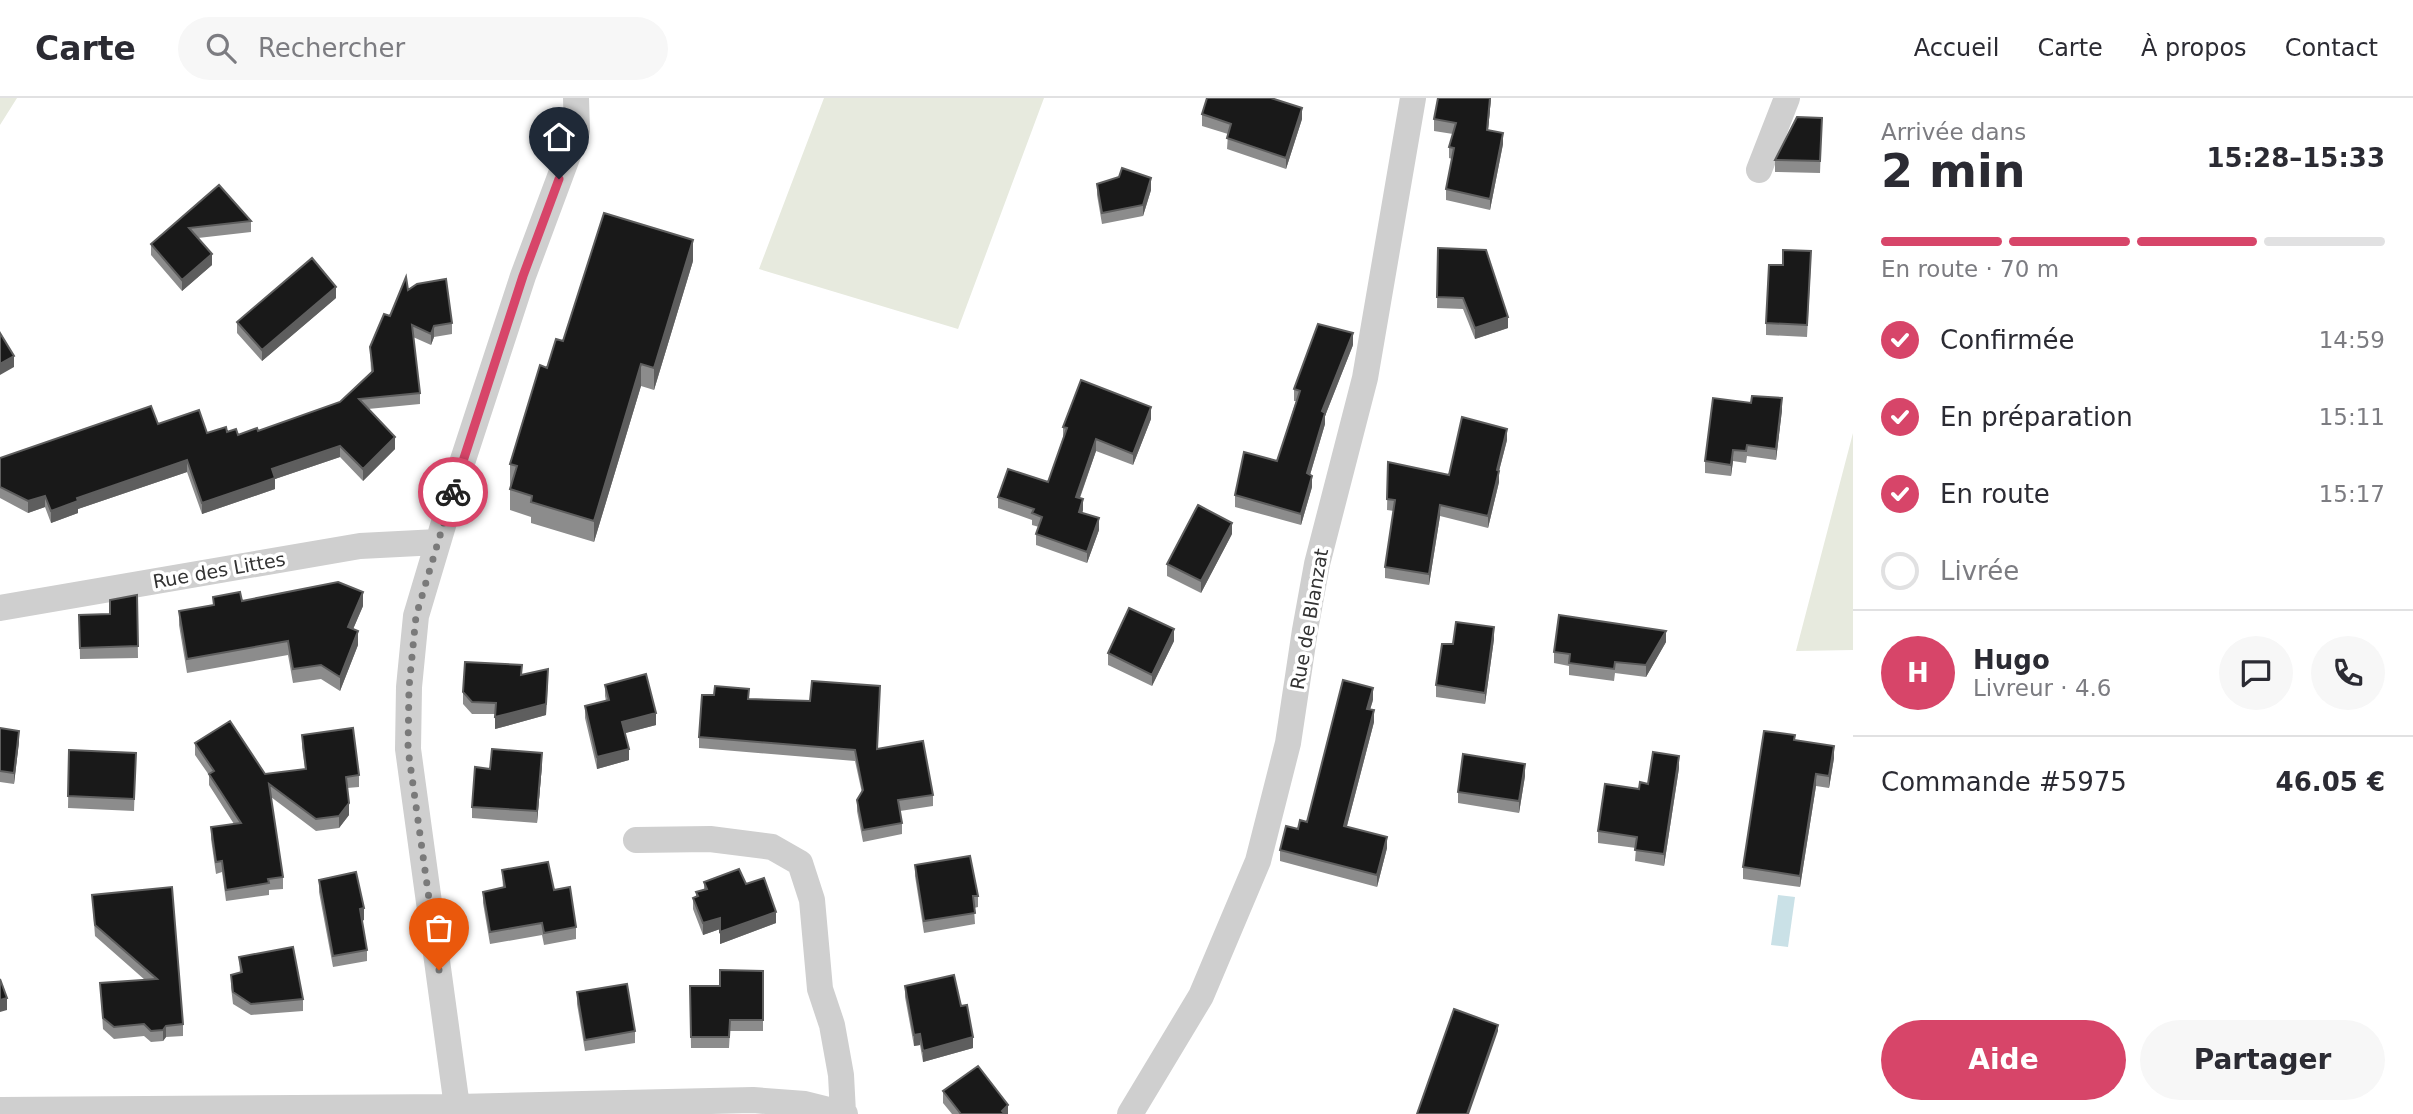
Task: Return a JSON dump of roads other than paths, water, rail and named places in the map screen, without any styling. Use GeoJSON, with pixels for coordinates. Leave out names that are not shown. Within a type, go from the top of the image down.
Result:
{"type":"FeatureCollection","features":[{"type":"Feature","properties":{"kind":"street"},"geometry":{"type":"LineString","coordinates":[[458,1111],[408,749],[409,687],[416,616],[523,276],[577,131],[576,98]]}},
{"type":"Feature","properties":{"kind":"street","name":"Rue de Blanzat"},"geometry":{"type":"LineString","coordinates":[[1130,1114],[1201,996],[1258,861],[1288,743],[1317,564],[1365,379],[1413,98]]}},
{"type":"Feature","properties":{"kind":"street"},"geometry":{"type":"LineString","coordinates":[[1759,170],[1787,98]]}},
{"type":"Feature","properties":{"kind":"street","name":"Rue des Littes"},"geometry":{"type":"LineString","coordinates":[[0,608],[360,546],[438,542]]}},
{"type":"Feature","properties":{"kind":"street"},"geometry":{"type":"LineString","coordinates":[[0,1110],[458,1111],[753,1100],[805,1104],[844,1114],[841,1075],[832,1025],[820,989],[812,900],[800,863],[772,846],[710,839],[636,841]]}},
{"type":"Feature","properties":{"kind":"water"},"geometry":{"type":"Polygon","coordinates":[[[1778,895],[1795,897],[1788,947],[1771,945],[1778,895]]]}}]}
